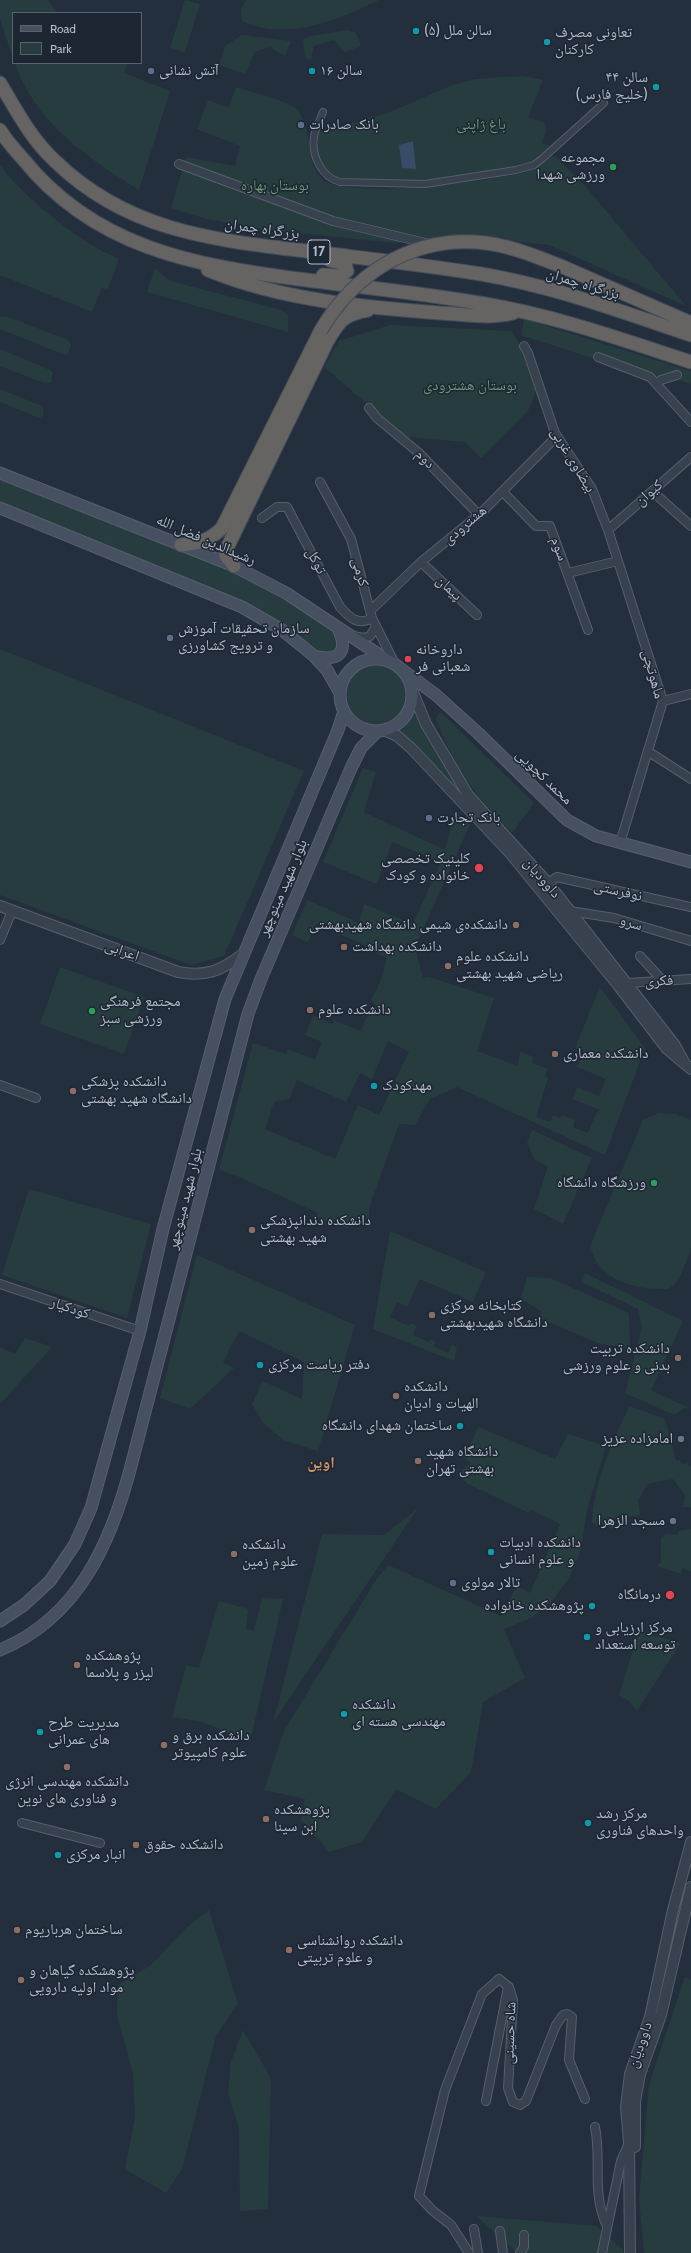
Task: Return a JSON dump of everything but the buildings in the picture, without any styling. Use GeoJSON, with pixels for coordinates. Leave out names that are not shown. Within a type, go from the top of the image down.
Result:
{"type":"FeatureCollection","features":[{"type":"Feature","properties":{"kind":"highway","name":"بزرگراه چمران"},"geometry":{"type":"LineString","coordinates":[[0,83],[20,118],[53,160],[71,176],[99,196],[138,217],[182,232],[234,243],[483,275],[567,293],[691,335]]}},
{"type":"Feature","properties":{"kind":"highway","name":"17"},"geometry":{"type":"LineString","coordinates":[[0,130],[36,176],[70,206],[107,229],[142,246],[178,258],[282,277],[455,300],[523,311],[556,318],[691,362]]}},
{"type":"Feature","properties":{"kind":"highway"},"geometry":{"type":"LineString","coordinates":[[181,545],[200,543],[212,538],[222,528],[321,330],[342,299],[363,277],[393,260],[424,248],[461,242],[488,243],[523,252],[563,267],[691,323]]}},
{"type":"Feature","properties":{"kind":"highway"},"geometry":{"type":"LineString","coordinates":[[282,248],[342,262],[347,267],[345,274],[339,276],[319,274],[282,277]]}},
{"type":"Feature","properties":{"kind":"highway"},"geometry":{"type":"LineString","coordinates":[[178,258],[230,279],[272,292],[381,308],[492,315],[523,311]]}},
{"type":"Feature","properties":{"kind":"highway"},"geometry":{"type":"LineString","coordinates":[[234,566],[226,556],[226,550],[331,336],[346,316],[352,313],[381,308]]}},
{"type":"Feature","properties":{"kind":"main road","name":"رشیدالدین فضل الله"},"geometry":{"type":"LineString","coordinates":[[0,473],[234,566],[286,593],[342,631],[395,664]]}},
{"type":"Feature","properties":{"kind":"main road"},"geometry":{"type":"LineString","coordinates":[[0,508],[235,604],[282,630],[314,656],[327,670],[340,693],[344,711],[358,726],[381,731],[394,727],[406,716],[412,701],[412,690],[407,675],[395,664],[376,659],[366,660],[356,665],[348,672],[342,682],[340,693]]}},
{"type":"Feature","properties":{"kind":"main road"},"geometry":{"type":"LineString","coordinates":[[314,656],[327,659],[335,658],[343,647],[342,631]]}},
{"type":"Feature","properties":{"kind":"main road","name":"محمد کچویی"},"geometry":{"type":"LineString","coordinates":[[395,664],[436,695],[473,728],[567,820],[596,836],[691,862]]}},
{"type":"Feature","properties":{"kind":"main road","name":"بلوار شهید مینوچهر"},"geometry":{"type":"LineString","coordinates":[[0,1621],[24,1605],[47,1584],[75,1544],[91,1508],[140,1331],[163,1229],[225,999],[338,730],[344,711]]}},
{"type":"Feature","properties":{"kind":"main road","name":"بلوار شهید مینوچهر"},"geometry":{"type":"LineString","coordinates":[[0,1650],[16,1643],[44,1624],[73,1595],[94,1564],[113,1526],[142,1423],[248,1014],[261,979],[351,768],[361,748],[381,731]]}},
{"type":"Feature","properties":{"kind":"street"},"geometry":{"type":"LineString","coordinates":[[323,112],[315,134],[314,147],[320,166],[330,178],[340,182],[425,184],[516,170],[534,164],[559,145],[604,103]]}},
{"type":"Feature","properties":{"kind":"street"},"geometry":{"type":"LineString","coordinates":[[179,164],[334,221],[452,250]]}},
{"type":"Feature","properties":{"kind":"street","name":"بیضاوی غربی"},"geometry":{"type":"LineString","coordinates":[[524,346],[528,353],[552,426],[557,436],[590,485],[608,530]]}},
{"type":"Feature","properties":{"kind":"street"},"geometry":{"type":"LineString","coordinates":[[598,357],[659,381],[691,422]]}},
{"type":"Feature","properties":{"kind":"street"},"geometry":{"type":"LineString","coordinates":[[659,381],[676,375]]}},
{"type":"Feature","properties":{"kind":"street","name":"دوم"},"geometry":{"type":"LineString","coordinates":[[368,408],[377,418],[419,453],[478,514]]}},
{"type":"Feature","properties":{"kind":"street","name":"هشترودی"},"geometry":{"type":"LineString","coordinates":[[371,614],[421,562],[503,492],[557,436]]}},
{"type":"Feature","properties":{"kind":"street","name":"کیوان"},"geometry":{"type":"LineString","coordinates":[[608,530],[691,457]]}},
{"type":"Feature","properties":{"kind":"street","name":"کرمی"},"geometry":{"type":"LineString","coordinates":[[320,482],[351,539],[371,614],[395,664]]}},
{"type":"Feature","properties":{"kind":"street","name":"سوم"},"geometry":{"type":"LineString","coordinates":[[503,492],[536,526],[550,526],[588,630]]}},
{"type":"Feature","properties":{"kind":"street"},"geometry":{"type":"LineString","coordinates":[[652,492],[691,526]]}},
{"type":"Feature","properties":{"kind":"street","name":"توکل"},"geometry":{"type":"LineString","coordinates":[[262,518],[277,507],[287,507],[340,607],[349,617],[358,622],[365,622],[371,614]]}},
{"type":"Feature","properties":{"kind":"street","name":"ماهوتچی"},"geometry":{"type":"LineString","coordinates":[[608,530],[663,701],[649,752],[620,843]]}},
{"type":"Feature","properties":{"kind":"street"},"geometry":{"type":"LineString","coordinates":[[568,573],[618,560]]}},
{"type":"Feature","properties":{"kind":"street","name":"پیمان"},"geometry":{"type":"LineString","coordinates":[[421,562],[477,614]]}},
{"type":"Feature","properties":{"kind":"street"},"geometry":{"type":"LineString","coordinates":[[342,631],[364,638],[370,636],[376,627]]}},
{"type":"Feature","properties":{"kind":"street","name":"داوودیان"},"geometry":{"type":"LineString","coordinates":[[412,690],[426,724],[465,798],[618,985],[667,1049],[683,1060]]}},
{"type":"Feature","properties":{"kind":"street"},"geometry":{"type":"LineString","coordinates":[[663,701],[691,694]]}},
{"type":"Feature","properties":{"kind":"street","name":"داوودیان"},"geometry":{"type":"LineString","coordinates":[[381,731],[398,736],[412,748],[465,798],[548,884],[628,983],[691,1069]]}},
{"type":"Feature","properties":{"kind":"street"},"geometry":{"type":"LineString","coordinates":[[649,752],[691,779]]}},
{"type":"Feature","properties":{"kind":"street","name":"نوفرستی"},"geometry":{"type":"LineString","coordinates":[[548,884],[557,877],[691,907]]}},
{"type":"Feature","properties":{"kind":"street","name":"اعرابی"},"geometry":{"type":"LineString","coordinates":[[0,906],[178,972],[193,974],[210,973],[226,967],[243,954]]}},
{"type":"Feature","properties":{"kind":"street"},"geometry":{"type":"LineString","coordinates":[[0,940],[12,911]]}},
{"type":"Feature","properties":{"kind":"street","name":"سرو"},"geometry":{"type":"LineString","coordinates":[[570,911],[619,920],[691,941]]}},
{"type":"Feature","properties":{"kind":"street"},"geometry":{"type":"LineString","coordinates":[[640,956],[663,981]]}},
{"type":"Feature","properties":{"kind":"street","name":"فکری"},"geometry":{"type":"LineString","coordinates":[[628,983],[691,979]]}},
{"type":"Feature","properties":{"kind":"street"},"geometry":{"type":"LineString","coordinates":[[0,1085],[36,1098]]}},
{"type":"Feature","properties":{"kind":"street","name":"کودکیار"},"geometry":{"type":"LineString","coordinates":[[0,1284],[140,1331]]}},
{"type":"Feature","properties":{"kind":"street"},"geometry":{"type":"LineString","coordinates":[[22,1823],[100,1843]]}},
{"type":"Feature","properties":{"kind":"street","name":"داوودیان"},"geometry":{"type":"LineString","coordinates":[[636,2253],[632,2142],[626,2107],[630,2074],[650,2017],[687,1870],[691,1842]]}},
{"type":"Feature","properties":{"kind":"street","name":"داوودیان"},"geometry":{"type":"LineString","coordinates":[[630,2253],[632,2142],[635,2101],[640,2074],[661,2015],[691,1887]]}},
{"type":"Feature","properties":{"kind":"street","name":"شاه حسینی"},"geometry":{"type":"LineString","coordinates":[[468,2253],[451,2225],[432,2210],[419,2196],[421,2182],[445,2090],[482,1994],[499,1979],[509,1987],[513,2000],[508,2088],[513,2102],[520,2105],[526,2101],[556,2025],[563,2015],[567,2014],[572,2017],[569,2060],[586,2099]]}},
{"type":"Feature","properties":{"kind":"street"},"geometry":{"type":"LineString","coordinates":[[486,2101],[509,1987]]}},
{"type":"Feature","properties":{"kind":"street"},"geometry":{"type":"LineString","coordinates":[[595,2127],[598,2143],[596,2169],[599,2210],[607,2226]]}},
{"type":"Feature","properties":{"kind":"street"},"geometry":{"type":"LineString","coordinates":[[602,2253],[621,2161],[632,2142]]}},
{"type":"Feature","properties":{"kind":"street"},"geometry":{"type":"LineString","coordinates":[[474,2229],[478,2253]]}},
{"type":"Feature","properties":{"kind":"street"},"geometry":{"type":"LineString","coordinates":[[500,2230],[503,2253]]}},
{"type":"Feature","properties":{"kind":"street"},"geometry":{"type":"LineString","coordinates":[[520,2253],[524,2248],[524,2235]]}},
{"type":"Feature","properties":{"kind":"green space"},"geometry":{"type":"Polygon","coordinates":[[[0,0],[48,0],[56,12],[12,12],[12,55],[0,19],[0,0]]]}},
{"type":"Feature","properties":{"kind":"green space"},"geometry":{"type":"Polygon","coordinates":[[[185,0],[200,4],[185,52],[170,48],[185,0]]]}},
{"type":"Feature","properties":{"kind":"green space"},"geometry":{"type":"Polygon","coordinates":[[[246,0],[379,0],[346,15],[312,26],[294,29],[276,29],[259,27],[242,21],[241,9],[246,0]]]}},
{"type":"Feature","properties":{"kind":"green space"},"geometry":{"type":"Polygon","coordinates":[[[348,30],[356,33],[361,46],[345,52],[334,40],[314,46],[311,59],[305,58],[303,39],[311,36],[348,30]]]}},
{"type":"Feature","properties":{"kind":"green space"},"geometry":{"type":"Polygon","coordinates":[[[242,35],[291,41],[285,56],[270,47],[254,52],[246,74],[219,65],[225,46],[242,35]]]}},
{"type":"Feature","properties":{"kind":"green space"},"geometry":{"type":"Polygon","coordinates":[[[15,64],[128,64],[124,73],[170,91],[139,190],[101,165],[65,137],[36,104],[24,84],[15,64]]]}},
{"type":"Feature","properties":{"kind":"green space","name":"باغ ژاپنی"},"geometry":{"type":"Polygon","coordinates":[[[523,76],[543,80],[528,117],[545,123],[546,131],[542,143],[551,146],[548,156],[529,165],[423,181],[338,178],[326,171],[319,160],[317,146],[318,132],[388,113],[450,86],[475,79],[523,76]]]}},
{"type":"Feature","properties":{"kind":"green space","name":"بوستان بهاره"},"geometry":{"type":"Polygon","coordinates":[[[236,87],[275,99],[294,107],[305,122],[310,153],[316,171],[322,179],[335,185],[357,188],[385,188],[416,187],[476,181],[517,174],[536,166],[554,155],[586,187],[686,306],[549,245],[456,236],[395,243],[261,229],[207,219],[171,208],[186,157],[235,166],[240,146],[197,129],[208,100],[228,108],[236,87]]]}},
{"type":"Feature","properties":{"kind":"green space"},"geometry":{"type":"Polygon","coordinates":[[[0,165],[24,192],[55,219],[88,243],[119,259],[108,289],[102,288],[92,312],[0,275],[0,165]]]}},
{"type":"Feature","properties":{"kind":"green space"},"geometry":{"type":"Polygon","coordinates":[[[155,268],[170,281],[282,310],[288,315],[288,332],[147,292],[155,268]]]}},
{"type":"Feature","properties":{"kind":"green space"},"geometry":{"type":"Polygon","coordinates":[[[6,316],[68,340],[71,345],[68,354],[65,355],[0,329],[0,317],[6,316]]]}},
{"type":"Feature","properties":{"kind":"green space"},"geometry":{"type":"Polygon","coordinates":[[[524,319],[691,371],[691,384],[676,379],[658,379],[521,335],[524,319]]]}},
{"type":"Feature","properties":{"kind":"green space","name":"بوستان هشترودی"},"geometry":{"type":"Polygon","coordinates":[[[390,325],[512,331],[524,351],[537,389],[528,411],[481,458],[465,442],[406,437],[324,367],[339,341],[390,325]]]}},
{"type":"Feature","properties":{"kind":"green space"},"geometry":{"type":"Polygon","coordinates":[[[0,349],[50,370],[53,373],[51,382],[44,383],[0,366],[0,349]]]}},
{"type":"Feature","properties":{"kind":"green space"},"geometry":{"type":"Polygon","coordinates":[[[0,389],[42,406],[44,412],[43,416],[39,418],[0,402],[0,389]]]}},
{"type":"Feature","properties":{"kind":"green space"},"geometry":{"type":"Polygon","coordinates":[[[0,476],[202,557],[279,593],[334,630],[338,646],[336,652],[329,656],[316,652],[288,631],[0,505],[0,476]]]}},
{"type":"Feature","properties":{"kind":"green space"},"geometry":{"type":"Polygon","coordinates":[[[0,649],[304,771],[224,956],[191,965],[0,895],[0,649]]]}},
{"type":"Feature","properties":{"kind":"green space"},"geometry":{"type":"Polygon","coordinates":[[[370,665],[382,665],[398,673],[404,683],[406,695],[404,707],[398,717],[382,725],[370,725],[354,717],[346,701],[346,689],[354,673],[370,665]]]}},
{"type":"Feature","properties":{"kind":"green space"},"geometry":{"type":"Polygon","coordinates":[[[415,706],[458,788],[445,779],[397,730],[409,721],[415,706]]]}},
{"type":"Feature","properties":{"kind":"green space"},"geometry":{"type":"Polygon","coordinates":[[[442,713],[534,803],[512,833],[478,796],[453,759],[436,720],[438,714],[442,713]]]}},
{"type":"Feature","properties":{"kind":"green space"},"geometry":{"type":"Polygon","coordinates":[[[363,768],[376,772],[364,812],[445,850],[455,813],[471,822],[415,947],[423,978],[429,977],[494,998],[477,1051],[518,1066],[520,1052],[534,1057],[532,1063],[548,1069],[545,1076],[548,1078],[536,1117],[550,1122],[553,1115],[560,1118],[562,1115],[575,1120],[573,1127],[588,1133],[596,1114],[600,1110],[572,1099],[577,1087],[599,1096],[606,1079],[575,1066],[579,1064],[584,1050],[575,1048],[600,987],[645,1048],[605,1155],[457,1087],[430,1099],[415,1125],[399,1124],[369,1208],[369,1218],[347,1228],[316,1217],[318,1213],[237,1176],[219,1170],[253,1043],[286,1054],[288,1049],[315,1060],[322,1042],[305,1035],[313,1016],[332,1024],[334,1020],[360,1031],[376,1006],[371,999],[379,984],[387,958],[366,949],[367,946],[316,924],[308,942],[292,935],[307,900],[359,923],[364,904],[413,924],[441,862],[392,842],[377,884],[323,862],[363,768]],[[388,1041],[372,1079],[360,1073],[346,1102],[297,1080],[289,1099],[274,1102],[265,1129],[335,1159],[358,1105],[379,1115],[409,1052],[388,1041]]]}},
{"type":"Feature","properties":{"kind":"green space","name":"مجتمع فرهنگی ورزشی سبز"},"geometry":{"type":"Polygon","coordinates":[[[60,967],[144,997],[124,1054],[40,1024],[60,967]]]}},
{"type":"Feature","properties":{"kind":"green space","name":"ورزشگاه دانشگاه"},"geometry":{"type":"Polygon","coordinates":[[[659,1113],[676,1114],[691,1120],[691,1250],[679,1279],[669,1289],[644,1288],[620,1281],[610,1276],[595,1258],[590,1246],[643,1120],[659,1113]]]}},
{"type":"Feature","properties":{"kind":"green space"},"geometry":{"type":"Polygon","coordinates":[[[532,1130],[592,1158],[563,1224],[534,1209],[548,1166],[534,1159],[527,1142],[532,1130]]]}},
{"type":"Feature","properties":{"kind":"green space"},"geometry":{"type":"Polygon","coordinates":[[[29,1189],[151,1224],[127,1318],[2,1275],[29,1189]]]}},
{"type":"Feature","properties":{"kind":"green space"},"geometry":{"type":"Polygon","coordinates":[[[390,1231],[486,1272],[473,1302],[420,1279],[407,1307],[397,1302],[390,1317],[409,1326],[411,1323],[417,1326],[413,1335],[429,1342],[431,1339],[436,1342],[434,1346],[448,1353],[452,1344],[457,1348],[454,1361],[373,1329],[390,1231]]]}},
{"type":"Feature","properties":{"kind":"green space"},"geometry":{"type":"Polygon","coordinates":[[[197,1255],[355,1325],[318,1451],[285,1441],[265,1425],[252,1404],[263,1381],[302,1399],[304,1362],[239,1331],[223,1362],[234,1368],[190,1409],[160,1398],[197,1255]]]}},
{"type":"Feature","properties":{"kind":"green space"},"geometry":{"type":"Polygon","coordinates":[[[585,1273],[683,1321],[651,1390],[691,1409],[684,1408],[674,1415],[625,1393],[642,1327],[638,1309],[582,1282],[585,1273]]]}},
{"type":"Feature","properties":{"kind":"green space"},"geometry":{"type":"Polygon","coordinates":[[[527,1277],[550,1278],[629,1313],[630,1348],[600,1344],[539,1318],[541,1311],[521,1299],[527,1277]]]}},
{"type":"Feature","properties":{"kind":"green space"},"geometry":{"type":"Polygon","coordinates":[[[25,1338],[52,1347],[0,1404],[0,1347],[15,1354],[25,1338]]]}},
{"type":"Feature","properties":{"kind":"green space"},"geometry":{"type":"Polygon","coordinates":[[[629,1406],[665,1419],[676,1461],[680,1460],[681,1464],[688,1463],[689,1466],[691,1466],[691,1507],[683,1507],[685,1496],[673,1479],[647,1484],[638,1500],[640,1515],[612,1519],[615,1529],[592,1523],[593,1508],[605,1463],[629,1406]]]}},
{"type":"Feature","properties":{"kind":"green space"},"geometry":{"type":"Polygon","coordinates":[[[478,1427],[555,1459],[568,1434],[606,1446],[587,1510],[581,1550],[569,1578],[552,1601],[533,1617],[504,1629],[525,1678],[483,1702],[471,1772],[436,1809],[396,1789],[362,1842],[329,1852],[301,1820],[305,1799],[264,1790],[284,1731],[376,1580],[388,1565],[501,1616],[516,1586],[530,1593],[560,1524],[530,1509],[529,1513],[468,1484],[456,1474],[471,1463],[461,1455],[468,1449],[478,1427]]]}},
{"type":"Feature","properties":{"kind":"green space"},"geometry":{"type":"Polygon","coordinates":[[[418,1508],[273,1723],[322,1534],[384,1535],[418,1508]]]}},
{"type":"Feature","properties":{"kind":"green space"},"geometry":{"type":"Polygon","coordinates":[[[691,1529],[691,1571],[682,1568],[681,1574],[657,1566],[661,1562],[661,1538],[666,1534],[678,1535],[678,1531],[691,1529]]]}},
{"type":"Feature","properties":{"kind":"green space"},"geometry":{"type":"Polygon","coordinates":[[[262,1598],[283,1599],[250,1742],[203,1722],[172,1717],[186,1665],[199,1668],[219,1601],[248,1609],[246,1629],[254,1631],[262,1598]]]}},
{"type":"Feature","properties":{"kind":"green space"},"geometry":{"type":"Polygon","coordinates":[[[639,1631],[681,1643],[637,1711],[629,1701],[619,1695],[639,1631]]]}},
{"type":"Feature","properties":{"kind":"green space"},"geometry":{"type":"Polygon","coordinates":[[[209,1910],[238,2004],[216,2036],[182,2169],[166,2193],[125,2169],[135,2117],[133,2073],[117,2015],[118,1985],[151,1965],[186,1928],[209,1910]]]}},
{"type":"Feature","properties":{"kind":"green space"},"geometry":{"type":"Polygon","coordinates":[[[685,1977],[691,1980],[691,2253],[644,2253],[639,2199],[649,2085],[685,1977]]]}},
{"type":"Feature","properties":{"kind":"green space"},"geometry":{"type":"Polygon","coordinates":[[[243,2030],[271,2078],[268,2209],[240,2211],[239,2128],[228,2093],[231,2062],[243,2030]]]}},
{"type":"Feature","properties":{"kind":"green space"},"geometry":{"type":"Polygon","coordinates":[[[476,2216],[597,2226],[623,2250],[623,2253],[517,2253],[476,2216]]]}},
{"type":"Feature","properties":{"kind":"water"},"geometry":{"type":"Polygon","coordinates":[[[413,141],[416,169],[402,168],[399,145],[413,141]]]}},
{"type":"Feature","properties":{"kind":"place","name":"(۵) سالن ملل"},"geometry":{"type":"Point","coordinates":[416,31]}},
{"type":"Feature","properties":{"kind":"place","name":"تعاونی مصرف کارکنان"},"geometry":{"type":"Point","coordinates":[547,42]}},
{"type":"Feature","properties":{"kind":"place","name":"آتش نشانی"},"geometry":{"type":"Point","coordinates":[151,71]}},
{"type":"Feature","properties":{"kind":"place","name":"سالن ۱۶"},"geometry":{"type":"Point","coordinates":[312,71]}},
{"type":"Feature","properties":{"kind":"place","name":"سالن ۴۴ (خلیج فارس)"},"geometry":{"type":"Point","coordinates":[656,87]}},
{"type":"Feature","properties":{"kind":"place","name":"بانک صادرات"},"geometry":{"type":"Point","coordinates":[301,125]}},
{"type":"Feature","properties":{"kind":"place","name":"مجموعه ورزشی شهدا"},"geometry":{"type":"Point","coordinates":[613,167]}},
{"type":"Feature","properties":{"kind":"place","name":"سازمان تحقیقات آموزش و ترویج کشاورزی"},"geometry":{"type":"Point","coordinates":[170,638]}},
{"type":"Feature","properties":{"kind":"place","name":"داروخانه شعبانی فر"},"geometry":{"type":"Point","coordinates":[408,659]}},
{"type":"Feature","properties":{"kind":"place","name":"بانک تجارت"},"geometry":{"type":"Point","coordinates":[429,818]}},
{"type":"Feature","properties":{"kind":"place","name":"کلینیک تخصصی خانواده و کودک"},"geometry":{"type":"Point","coordinates":[479,868]}},
{"type":"Feature","properties":{"kind":"place","name":"دانشکده‌ی شیمی دانشگاه شهیدبهشتی"},"geometry":{"type":"Point","coordinates":[516,925]}},
{"type":"Feature","properties":{"kind":"place","name":"دانشکده بهداشت"},"geometry":{"type":"Point","coordinates":[344,947]}},
{"type":"Feature","properties":{"kind":"place","name":"دانشکده علوم ریاضی شهید بهشتی"},"geometry":{"type":"Point","coordinates":[448,966]}},
{"type":"Feature","properties":{"kind":"place","name":"دانشکده علوم"},"geometry":{"type":"Point","coordinates":[310,1010]}},
{"type":"Feature","properties":{"kind":"place","name":"مجتمع فرهنگی ورزشی سبز"},"geometry":{"type":"Point","coordinates":[92,1011]}},
{"type":"Feature","properties":{"kind":"place","name":"دانشکده معماری"},"geometry":{"type":"Point","coordinates":[555,1054]}},
{"type":"Feature","properties":{"kind":"place","name":"مهدکودک"},"geometry":{"type":"Point","coordinates":[374,1086]}},
{"type":"Feature","properties":{"kind":"place","name":"دانشکده پزشکی دانشگاه شهید بهشتی"},"geometry":{"type":"Point","coordinates":[73,1091]}},
{"type":"Feature","properties":{"kind":"place","name":"ورزشگاه دانشگاه"},"geometry":{"type":"Point","coordinates":[654,1183]}},
{"type":"Feature","properties":{"kind":"place","name":"دانشکده دندانپزشکی شهید بهشتی"},"geometry":{"type":"Point","coordinates":[252,1230]}},
{"type":"Feature","properties":{"kind":"place","name":"کتابخانه مرکزی دانشگاه شهیدبهشتی"},"geometry":{"type":"Point","coordinates":[432,1315]}},
{"type":"Feature","properties":{"kind":"place","name":"دانشکده تربیت بدنی و علوم ورزشی"},"geometry":{"type":"Point","coordinates":[678,1358]}},
{"type":"Feature","properties":{"kind":"place","name":"دفتر ریاست مرکزی"},"geometry":{"type":"Point","coordinates":[260,1365]}},
{"type":"Feature","properties":{"kind":"place","name":"دانشکده الهیات و ادیان"},"geometry":{"type":"Point","coordinates":[396,1396]}},
{"type":"Feature","properties":{"kind":"place","name":"ساختمان شهدای دانشگاه"},"geometry":{"type":"Point","coordinates":[460,1426]}},
{"type":"Feature","properties":{"kind":"place","name":"امامزاده عزیز"},"geometry":{"type":"Point","coordinates":[681,1439]}},
{"type":"Feature","properties":{"kind":"place","name":"دانشگاه شهید بهشتی تهران"},"geometry":{"type":"Point","coordinates":[418,1461]}},
{"type":"Feature","properties":{"kind":"place","name":"مسجد الزهرا"},"geometry":{"type":"Point","coordinates":[673,1521]}},
{"type":"Feature","properties":{"kind":"place","name":"دانشکده ادبیات و علوم انسانی"},"geometry":{"type":"Point","coordinates":[491,1552]}},
{"type":"Feature","properties":{"kind":"place","name":"دانشکده علوم زمین"},"geometry":{"type":"Point","coordinates":[234,1554]}},
{"type":"Feature","properties":{"kind":"place","name":"تالار مولوی"},"geometry":{"type":"Point","coordinates":[453,1583]}},
{"type":"Feature","properties":{"kind":"place","name":"درمانگاه"},"geometry":{"type":"Point","coordinates":[670,1595]}},
{"type":"Feature","properties":{"kind":"place","name":"پژوهشکده خانواده"},"geometry":{"type":"Point","coordinates":[592,1606]}},
{"type":"Feature","properties":{"kind":"place","name":"مرکز ارزیابی و توسعه استعداد"},"geometry":{"type":"Point","coordinates":[587,1637]}},
{"type":"Feature","properties":{"kind":"place","name":"پژوهشکده لیزر و پلاسما"},"geometry":{"type":"Point","coordinates":[77,1665]}},
{"type":"Feature","properties":{"kind":"place","name":"دانشکده مهندسی هسته ای"},"geometry":{"type":"Point","coordinates":[344,1714]}},
{"type":"Feature","properties":{"kind":"place","name":"مدیریت طرح های عمرانی"},"geometry":{"type":"Point","coordinates":[40,1732]}},
{"type":"Feature","properties":{"kind":"place","name":"دانشکده برق و علوم کامپیوتر"},"geometry":{"type":"Point","coordinates":[164,1745]}},
{"type":"Feature","properties":{"kind":"place","name":"دانشکده مهندسی انرژی و فناوری های نوین"},"geometry":{"type":"Point","coordinates":[67,1767]}},
{"type":"Feature","properties":{"kind":"place","name":"پژوهشکده ابن سینا"},"geometry":{"type":"Point","coordinates":[266,1819]}},
{"type":"Feature","properties":{"kind":"place","name":"مرکز رشد واحدهای فناوری"},"geometry":{"type":"Point","coordinates":[588,1823]}},
{"type":"Feature","properties":{"kind":"place","name":"دانشکده حقوق"},"geometry":{"type":"Point","coordinates":[136,1845]}},
{"type":"Feature","properties":{"kind":"place","name":"انبار مرکزی"},"geometry":{"type":"Point","coordinates":[58,1855]}},
{"type":"Feature","properties":{"kind":"place","name":"ساختمان هرباریوم"},"geometry":{"type":"Point","coordinates":[17,1930]}},
{"type":"Feature","properties":{"kind":"place","name":"دانشکده روانشناسی و علوم تربیتی"},"geometry":{"type":"Point","coordinates":[289,1950]}},
{"type":"Feature","properties":{"kind":"place","name":"پژوهشکده گیاهان و مواد اولیه دارویی"},"geometry":{"type":"Point","coordinates":[21,1980]}},
{"type":"Feature","properties":{"kind":"district","name":"اوین"},"geometry":{"type":"Point","coordinates":[321,1463]}}]}
